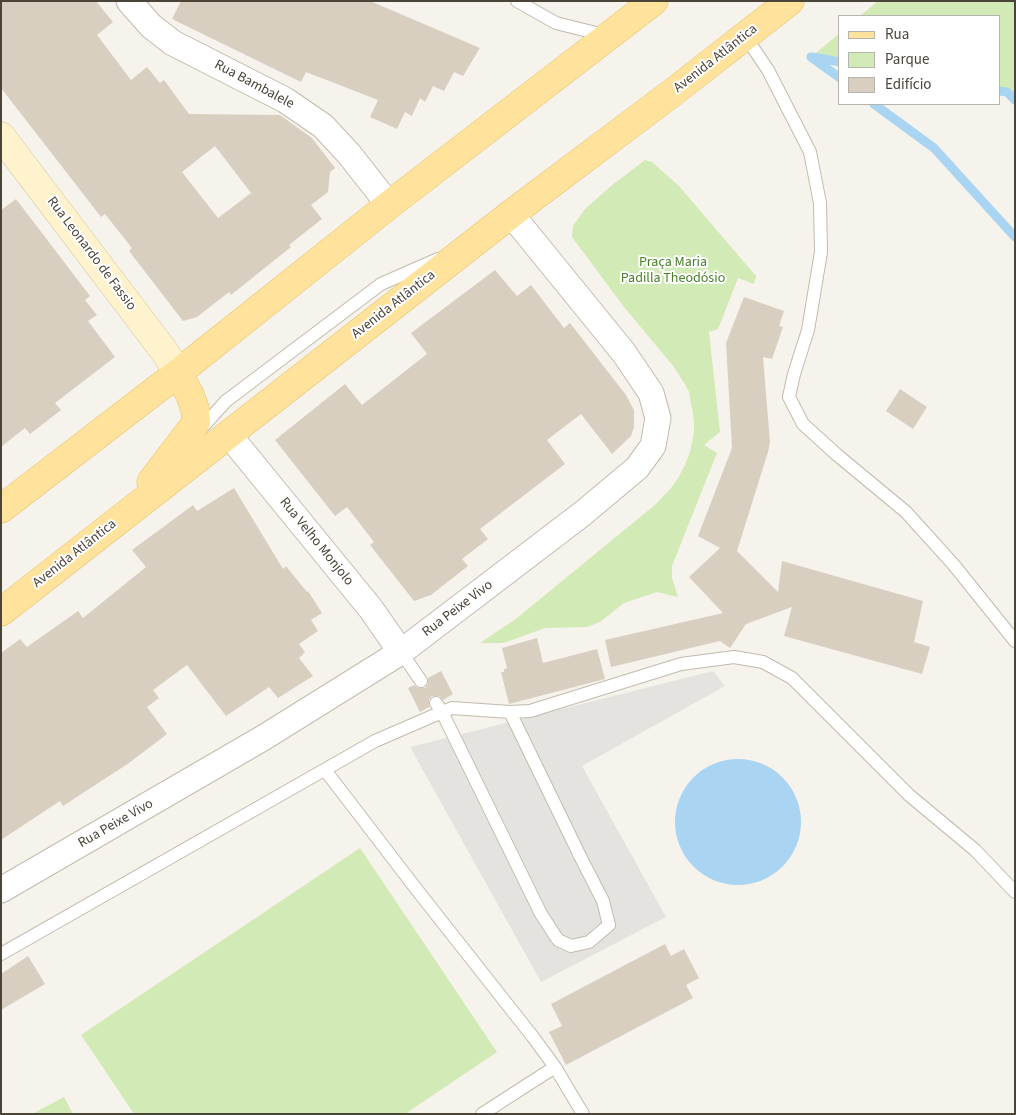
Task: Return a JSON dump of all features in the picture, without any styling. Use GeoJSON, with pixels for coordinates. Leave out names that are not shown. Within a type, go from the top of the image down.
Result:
{"type":"FeatureCollection","features":[{"type":"Feature","properties":{"kind":"main road"},"geometry":{"type":"LineString","coordinates":[[1,509],[178,373],[389,205],[654,1]]}},
{"type":"Feature","properties":{"kind":"main road","name":"Avenida Atlântica"},"geometry":{"type":"LineString","coordinates":[[1,612],[472,244],[790,1]]}},
{"type":"Feature","properties":{"kind":"main road"},"geometry":{"type":"LineString","coordinates":[[127,513],[196,424],[195,409],[178,373]]}},
{"type":"Feature","properties":{"kind":"street","name":"Rua Bambalele"},"geometry":{"type":"LineString","coordinates":[[129,1],[151,26],[173,43],[285,100],[323,126],[349,154],[389,205]]}},
{"type":"Feature","properties":{"kind":"street","name":"Rua Leonardo de Fassio"},"geometry":{"type":"LineString","coordinates":[[1,136],[164,351],[178,373]]}},
{"type":"Feature","properties":{"kind":"street","name":"Rua Peixe Vivo"},"geometry":{"type":"LineString","coordinates":[[1,890],[263,738],[401,652],[582,514],[638,468],[653,446],[658,418],[651,393],[624,353],[511,214]]}},
{"type":"Feature","properties":{"kind":"street","name":"Rua Velho Monjolo"},"geometry":{"type":"LineString","coordinates":[[229,434],[371,609],[401,652]]}},
{"type":"Feature","properties":{"kind":"lane"},"geometry":{"type":"LineString","coordinates":[[517,1],[556,23],[608,36]]}},
{"type":"Feature","properties":{"kind":"lane"},"geometry":{"type":"LineString","coordinates":[[745,36],[762,59],[810,152],[820,203],[819,262],[808,330],[789,397],[803,424],[906,512],[953,564],[1015,641]]}},
{"type":"Feature","properties":{"kind":"lane"},"geometry":{"type":"LineString","coordinates":[[127,513],[226,401],[381,284],[472,244]]}},
{"type":"Feature","properties":{"kind":"lane"},"geometry":{"type":"LineString","coordinates":[[401,652],[421,681]]}},
{"type":"Feature","properties":{"kind":"lane"},"geometry":{"type":"LineString","coordinates":[[1,954],[375,741],[439,707],[510,712],[530,711],[681,664],[734,658],[763,662],[792,678],[909,795],[975,850],[1015,892]]}},
{"type":"Feature","properties":{"kind":"lane"},"geometry":{"type":"LineString","coordinates":[[439,707],[546,920],[558,940],[570,946],[589,942],[609,925],[603,901],[510,712]]}},
{"type":"Feature","properties":{"kind":"lane"},"geometry":{"type":"LineString","coordinates":[[325,770],[358,815],[556,1067],[583,1114]]}},
{"type":"Feature","properties":{"kind":"lane"},"geometry":{"type":"LineString","coordinates":[[482,1114],[556,1067]]}},
{"type":"Feature","properties":{"kind":"green space"},"geometry":{"type":"Polygon","coordinates":[[[878,1],[1015,1],[1015,100],[1007,92],[1001,91],[1001,15],[861,15],[878,1]]]}},
{"type":"Feature","properties":{"kind":"green space"},"geometry":{"type":"Polygon","coordinates":[[[838,35],[838,62],[811,57],[838,35]]]}},
{"type":"Feature","properties":{"kind":"green space","name":"Praça Maria Padilla Theodósio"},"geometry":{"type":"Polygon","coordinates":[[[645,160],[652,162],[679,186],[756,276],[754,284],[738,278],[718,329],[709,332],[720,432],[704,445],[717,453],[672,566],[672,578],[678,597],[657,592],[624,603],[600,622],[587,627],[545,628],[504,643],[480,643],[517,618],[656,504],[678,478],[690,452],[694,433],[694,420],[689,392],[686,386],[674,367],[624,307],[572,237],[573,226],[585,209],[645,160]]]}},
{"type":"Feature","properties":{"kind":"green space"},"geometry":{"type":"Polygon","coordinates":[[[360,848],[497,1052],[405,1114],[134,1114],[81,1035],[360,848]]]}},
{"type":"Feature","properties":{"kind":"green space"},"geometry":{"type":"Polygon","coordinates":[[[64,1097],[73,1114],[32,1114],[64,1097]]]}},
{"type":"Feature","properties":{"kind":"shaded area"},"geometry":{"type":"Polygon","coordinates":[[[713,671],[725,686],[582,766],[666,917],[541,982],[410,747],[713,671]]]}},
{"type":"Feature","properties":{"kind":"water"},"geometry":{"type":"Polygon","coordinates":[[[738,759],[762,764],[782,778],[796,798],[801,822],[796,846],[782,866],[762,880],[738,885],[714,880],[694,866],[680,846],[675,822],[680,798],[694,778],[714,764],[738,759]]]}},
{"type":"Feature","properties":{"kind":"building"},"geometry":{"type":"Polygon","coordinates":[[[1,1],[96,1],[113,22],[97,35],[131,80],[147,67],[160,83],[164,80],[189,114],[280,115],[312,138],[335,168],[330,172],[328,192],[311,205],[322,219],[289,245],[291,247],[231,295],[229,292],[197,317],[183,321],[129,251],[132,248],[105,214],[101,217],[1,88],[1,1]],[[215,146],[182,172],[218,218],[251,193],[215,146]]]}},
{"type":"Feature","properties":{"kind":"building"},"geometry":{"type":"Polygon","coordinates":[[[181,1],[370,1],[480,48],[463,76],[454,72],[444,91],[433,86],[425,102],[420,98],[412,116],[405,112],[397,129],[370,117],[378,100],[306,72],[301,82],[172,19],[181,1]]]}},
{"type":"Feature","properties":{"kind":"building"},"geometry":{"type":"Polygon","coordinates":[[[16,199],[90,296],[85,300],[97,315],[88,321],[115,357],[55,403],[61,410],[30,434],[25,428],[1,447],[1,210],[16,199]]]}},
{"type":"Feature","properties":{"kind":"building"},"geometry":{"type":"Polygon","coordinates":[[[495,270],[517,296],[531,285],[564,328],[570,323],[626,395],[634,410],[634,427],[631,436],[612,454],[581,414],[547,440],[565,464],[480,529],[488,539],[462,559],[468,566],[431,595],[414,601],[370,545],[374,542],[347,507],[335,516],[275,440],[345,384],[362,405],[427,354],[411,333],[495,270]]]}},
{"type":"Feature","properties":{"kind":"building"},"geometry":{"type":"Polygon","coordinates":[[[744,297],[784,311],[779,326],[783,327],[772,359],[763,357],[770,442],[737,551],[778,592],[782,561],[923,601],[914,642],[930,647],[922,674],[784,636],[792,607],[746,624],[730,648],[720,641],[611,667],[605,640],[723,613],[689,577],[720,548],[698,536],[732,448],[726,343],[744,297]]]}},
{"type":"Feature","properties":{"kind":"building"},"geometry":{"type":"Polygon","coordinates":[[[900,389],[927,407],[913,429],[886,411],[900,389]]]}},
{"type":"Feature","properties":{"kind":"building"},"geometry":{"type":"Polygon","coordinates":[[[234,488],[283,569],[286,566],[308,591],[322,613],[311,620],[318,631],[299,644],[305,652],[299,658],[313,676],[278,698],[269,687],[226,716],[187,665],[153,690],[159,698],[147,707],[167,734],[129,763],[63,806],[60,801],[1,840],[1,653],[20,639],[27,647],[78,611],[83,618],[146,567],[132,550],[193,505],[197,511],[234,488]]]}},
{"type":"Feature","properties":{"kind":"building"},"geometry":{"type":"Polygon","coordinates":[[[537,638],[543,663],[597,649],[605,679],[509,704],[501,672],[504,672],[504,669],[507,668],[502,648],[537,638]]]}},
{"type":"Feature","properties":{"kind":"building"},"geometry":{"type":"Polygon","coordinates":[[[441,671],[453,694],[443,700],[439,696],[432,696],[429,700],[429,707],[420,712],[408,688],[414,685],[418,688],[425,688],[428,684],[428,678],[441,671]]]}},
{"type":"Feature","properties":{"kind":"building"},"geometry":{"type":"Polygon","coordinates":[[[665,944],[671,956],[684,949],[699,978],[686,985],[693,998],[566,1065],[549,1032],[562,1026],[551,1004],[665,944]]]}},
{"type":"Feature","properties":{"kind":"building"},"geometry":{"type":"Polygon","coordinates":[[[28,956],[45,984],[1,1010],[1,974],[28,956]]]}},
{"type":"Feature","properties":{"kind":"waterway"},"geometry":{"type":"LineString","coordinates":[[811,57],[838,77]]}},
{"type":"Feature","properties":{"kind":"waterway"},"geometry":{"type":"LineString","coordinates":[[813,57],[838,62]]}},
{"type":"Feature","properties":{"kind":"waterway"},"geometry":{"type":"LineString","coordinates":[[1001,91],[1007,92],[1015,100]]}},
{"type":"Feature","properties":{"kind":"waterway"},"geometry":{"type":"LineString","coordinates":[[875,105],[934,148],[1015,237]]}}]}
